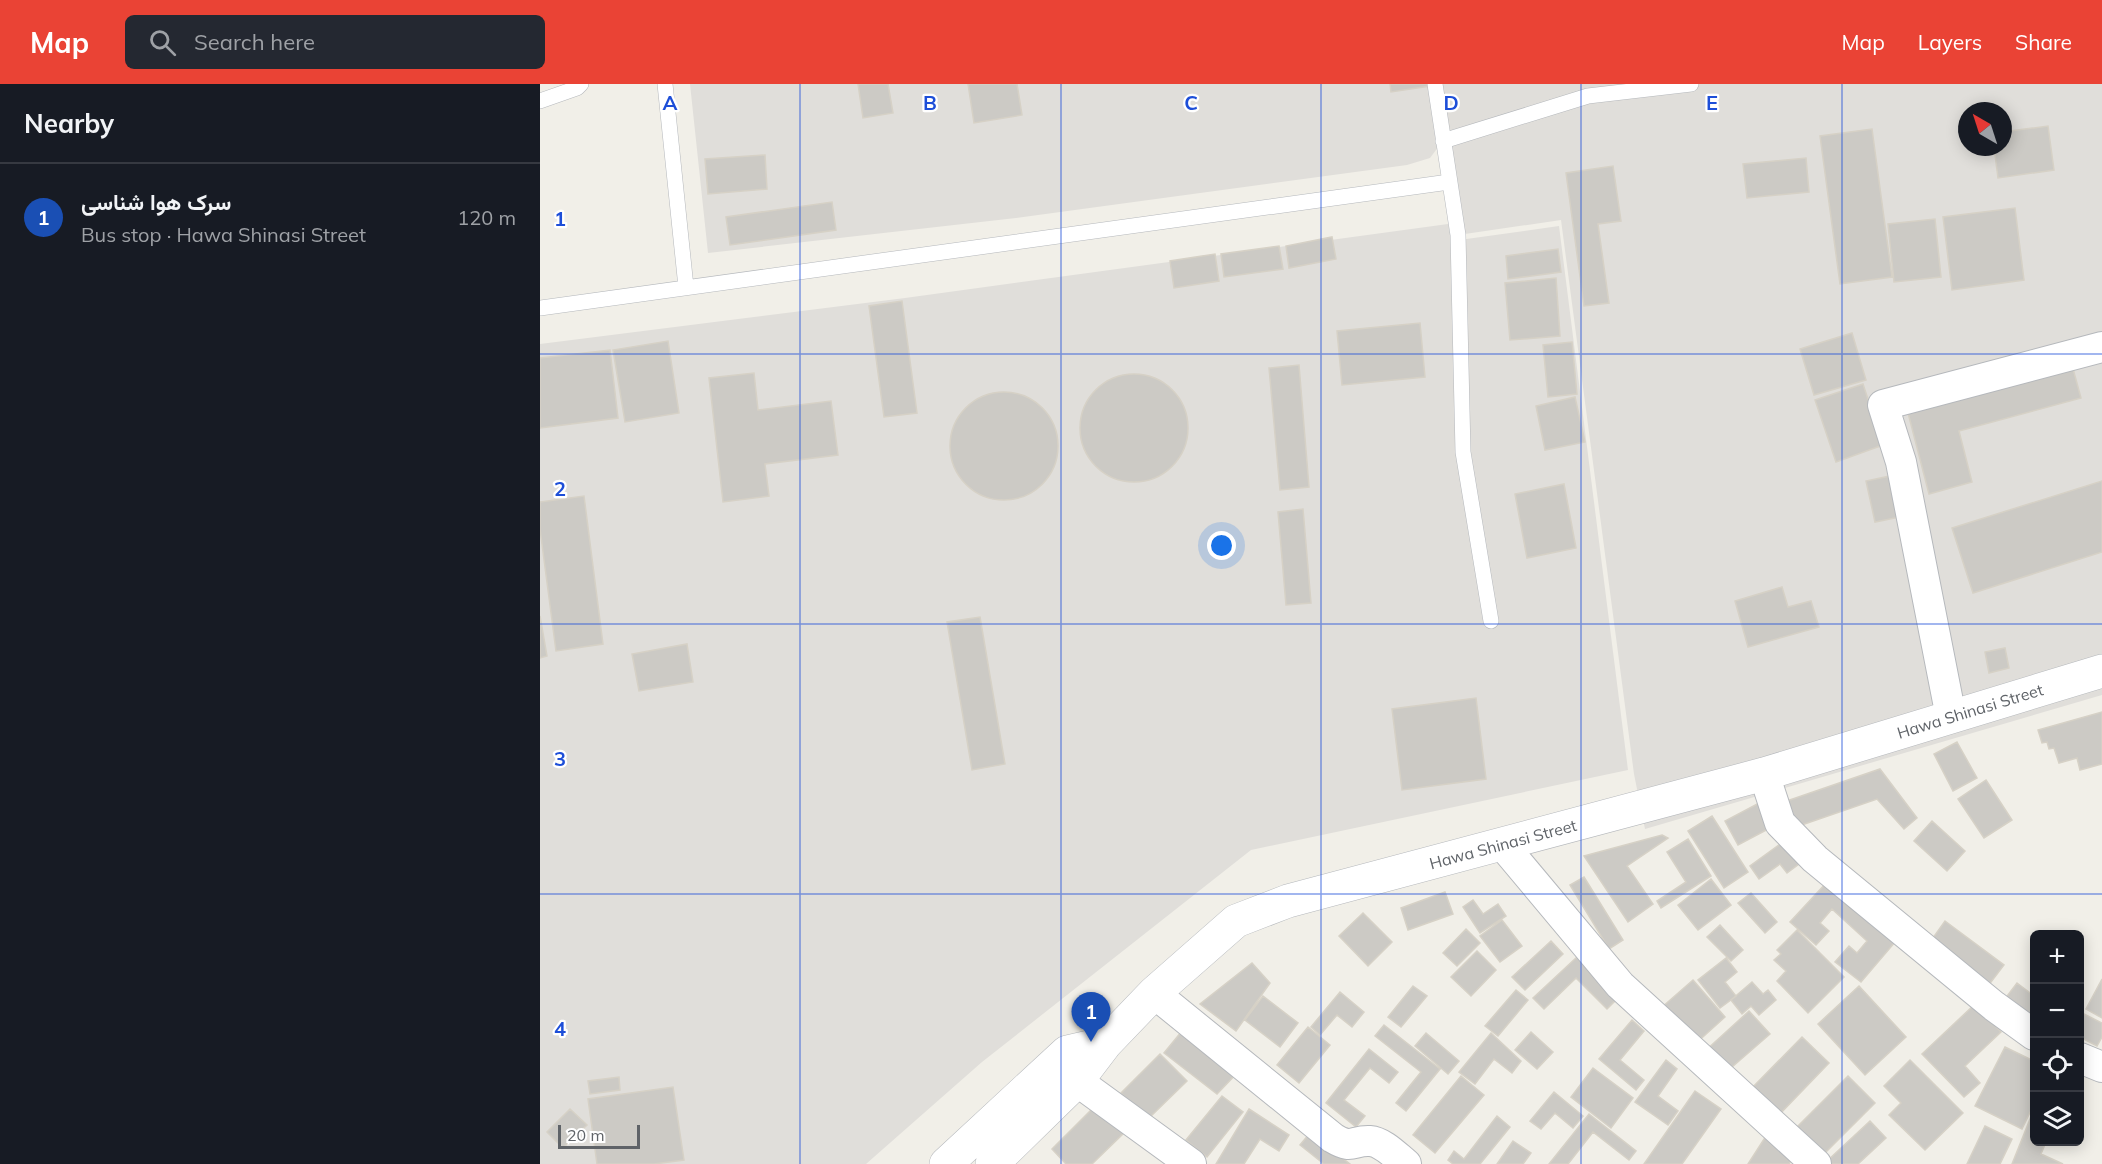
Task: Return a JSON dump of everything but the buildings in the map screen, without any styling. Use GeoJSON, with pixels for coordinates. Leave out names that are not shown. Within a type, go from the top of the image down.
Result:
{"type":"FeatureCollection","features":[{"type":"Feature","properties":{"kind":"street"},"geometry":{"type":"LineString","coordinates":[[1951,717],[1901,462],[1883,405],[2102,346]]}},
{"type":"Feature","properties":{"kind":"street","name":"Hawa Shinasi Street"},"geometry":{"type":"LineString","coordinates":[[992,1164],[1077,1081],[1107,1043],[1154,993],[1236,921],[1288,901],[1764,774],[2102,671]]}},
{"type":"Feature","properties":{"kind":"street"},"geometry":{"type":"LineString","coordinates":[[1764,774],[1780,823],[1815,859],[1994,1006],[2030,1032]]}},
{"type":"Feature","properties":{"kind":"street"},"geometry":{"type":"LineString","coordinates":[[1502,844],[1620,985],[1816,1164]]}},
{"type":"Feature","properties":{"kind":"street"},"geometry":{"type":"LineString","coordinates":[[1154,993],[1333,1138],[1343,1144],[1353,1145],[1368,1141],[1378,1143],[1406,1164]]}},
{"type":"Feature","properties":{"kind":"street"},"geometry":{"type":"LineString","coordinates":[[946,1164],[1067,1052],[1107,1043]]}},
{"type":"Feature","properties":{"kind":"street"},"geometry":{"type":"LineString","coordinates":[[2084,1060],[2102,1066]]}},
{"type":"Feature","properties":{"kind":"street"},"geometry":{"type":"LineString","coordinates":[[1077,1081],[1191,1164]]}},
{"type":"Feature","properties":{"kind":"lane"},"geometry":{"type":"LineString","coordinates":[[540,101],[577,88],[581,84]]}},
{"type":"Feature","properties":{"kind":"lane"},"geometry":{"type":"LineString","coordinates":[[665,84],[686,288]]}},
{"type":"Feature","properties":{"kind":"lane"},"geometry":{"type":"LineString","coordinates":[[1435,84],[1458,235],[1463,452],[1491,621]]}},
{"type":"Feature","properties":{"kind":"lane"},"geometry":{"type":"LineString","coordinates":[[1443,141],[1588,96],[1691,84]]}},
{"type":"Feature","properties":{"kind":"lane"},"geometry":{"type":"LineString","coordinates":[[540,308],[1449,182]]}},
{"type":"Feature","properties":{"kind":"shaded area"},"geometry":{"type":"Polygon","coordinates":[[[690,84],[2102,84],[2102,695],[1645,829],[1634,774],[1561,220],[1458,235],[1442,142],[1430,158],[1407,165],[1016,218],[708,253],[690,84]]]}},
{"type":"Feature","properties":{"kind":"shaded area"},"geometry":{"type":"Polygon","coordinates":[[[1448,224],[1452,241],[1559,226],[1628,770],[1251,850],[982,1062],[866,1164],[540,1164],[540,344],[905,298],[1448,224]]]}},
{"type":"Feature","properties":{"kind":"place","name":"سرک هوا شناسی"},"geometry":{"type":"Point","coordinates":[1091,1042]}}]}
